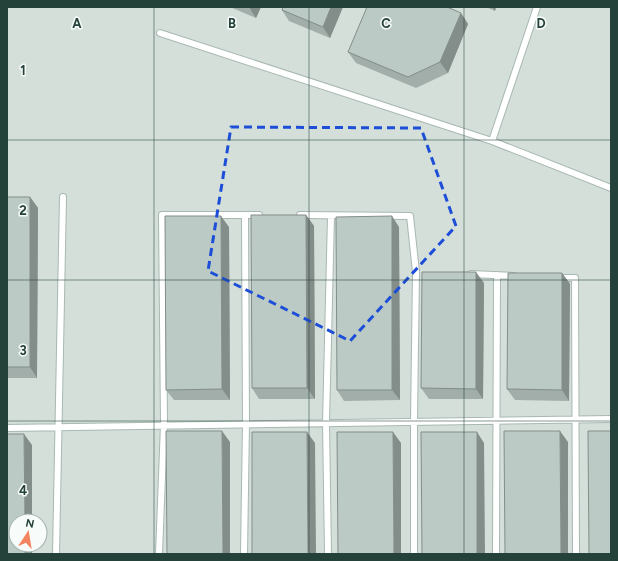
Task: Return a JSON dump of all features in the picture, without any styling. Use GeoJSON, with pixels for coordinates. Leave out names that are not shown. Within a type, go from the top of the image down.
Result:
{"type":"FeatureCollection","features":[{"type":"Feature","properties":{"kind":"lane"},"geometry":{"type":"LineString","coordinates":[[492,141],[537,7]]}},
{"type":"Feature","properties":{"kind":"lane"},"geometry":{"type":"LineString","coordinates":[[160,33],[492,141],[611,188]]}},
{"type":"Feature","properties":{"kind":"lane"},"geometry":{"type":"LineString","coordinates":[[56,554],[63,197]]}},
{"type":"Feature","properties":{"kind":"lane"},"geometry":{"type":"LineString","coordinates":[[159,554],[164,424],[162,215],[268,215]]}},
{"type":"Feature","properties":{"kind":"lane"},"geometry":{"type":"LineString","coordinates":[[244,554],[246,423],[245,215]]}},
{"type":"Feature","properties":{"kind":"lane"},"geometry":{"type":"LineString","coordinates":[[292,216],[410,216],[416,272],[414,554]]}},
{"type":"Feature","properties":{"kind":"lane"},"geometry":{"type":"LineString","coordinates":[[328,554],[326,422],[331,216]]}},
{"type":"Feature","properties":{"kind":"lane"},"geometry":{"type":"LineString","coordinates":[[416,272],[423,272]]}},
{"type":"Feature","properties":{"kind":"lane"},"geometry":{"type":"LineString","coordinates":[[467,274],[520,276]]}},
{"type":"Feature","properties":{"kind":"lane"},"geometry":{"type":"LineString","coordinates":[[496,554],[497,275]]}},
{"type":"Feature","properties":{"kind":"lane"},"geometry":{"type":"LineString","coordinates":[[552,277],[575,278],[576,554]]}},
{"type":"Feature","properties":{"kind":"lane"},"geometry":{"type":"LineString","coordinates":[[7,428],[164,424],[576,418],[611,419]]}},
{"type":"Feature","properties":{"kind":"highlighted area"},"geometry":{"type":"Polygon","coordinates":[[[231,127],[421,128],[456,226],[350,341],[208,271],[231,127]]]}},
{"type":"Feature","properties":{"kind":"shaded area"},"geometry":{"type":"Polygon","coordinates":[[[7,7],[611,7],[611,554],[7,554],[7,7]]]}},
{"type":"Feature","properties":{"kind":"building"},"geometry":{"type":"Polygon","coordinates":[[[283,7],[331,7],[323,27],[282,10],[283,7]]]}},
{"type":"Feature","properties":{"kind":"building"},"geometry":{"type":"Polygon","coordinates":[[[367,7],[447,7],[461,13],[440,62],[408,77],[348,52],[367,7]]]}},
{"type":"Feature","properties":{"kind":"building"},"geometry":{"type":"Polygon","coordinates":[[[7,197],[30,197],[30,367],[7,367],[7,197]]]}},
{"type":"Feature","properties":{"kind":"building"},"geometry":{"type":"Polygon","coordinates":[[[251,215],[306,215],[307,388],[252,388],[251,215]]]}},
{"type":"Feature","properties":{"kind":"building"},"geometry":{"type":"Polygon","coordinates":[[[165,216],[221,216],[222,389],[166,390],[165,216]]]}},
{"type":"Feature","properties":{"kind":"building"},"geometry":{"type":"Polygon","coordinates":[[[392,216],[392,390],[337,390],[336,217],[392,216]]]}},
{"type":"Feature","properties":{"kind":"building"},"geometry":{"type":"Polygon","coordinates":[[[422,272],[476,272],[476,389],[421,388],[422,272]]]}},
{"type":"Feature","properties":{"kind":"building"},"geometry":{"type":"Polygon","coordinates":[[[508,273],[562,273],[562,390],[507,389],[508,273]]]}},
{"type":"Feature","properties":{"kind":"building"},"geometry":{"type":"Polygon","coordinates":[[[166,431],[222,431],[223,554],[167,554],[166,431]]]}},
{"type":"Feature","properties":{"kind":"building"},"geometry":{"type":"Polygon","coordinates":[[[504,431],[560,431],[561,554],[505,554],[504,431]]]}},
{"type":"Feature","properties":{"kind":"building"},"geometry":{"type":"Polygon","coordinates":[[[588,431],[611,431],[611,554],[589,554],[588,431]]]}},
{"type":"Feature","properties":{"kind":"building"},"geometry":{"type":"Polygon","coordinates":[[[252,432],[307,432],[308,554],[252,554],[252,432]]]}},
{"type":"Feature","properties":{"kind":"building"},"geometry":{"type":"Polygon","coordinates":[[[337,432],[393,432],[394,554],[338,554],[337,432]]]}},
{"type":"Feature","properties":{"kind":"building"},"geometry":{"type":"Polygon","coordinates":[[[421,432],[477,432],[477,554],[422,554],[421,432]]]}},
{"type":"Feature","properties":{"kind":"building"},"geometry":{"type":"Polygon","coordinates":[[[7,434],[24,434],[25,513],[8,513],[8,553],[25,554],[7,554],[7,434]]]}}]}
